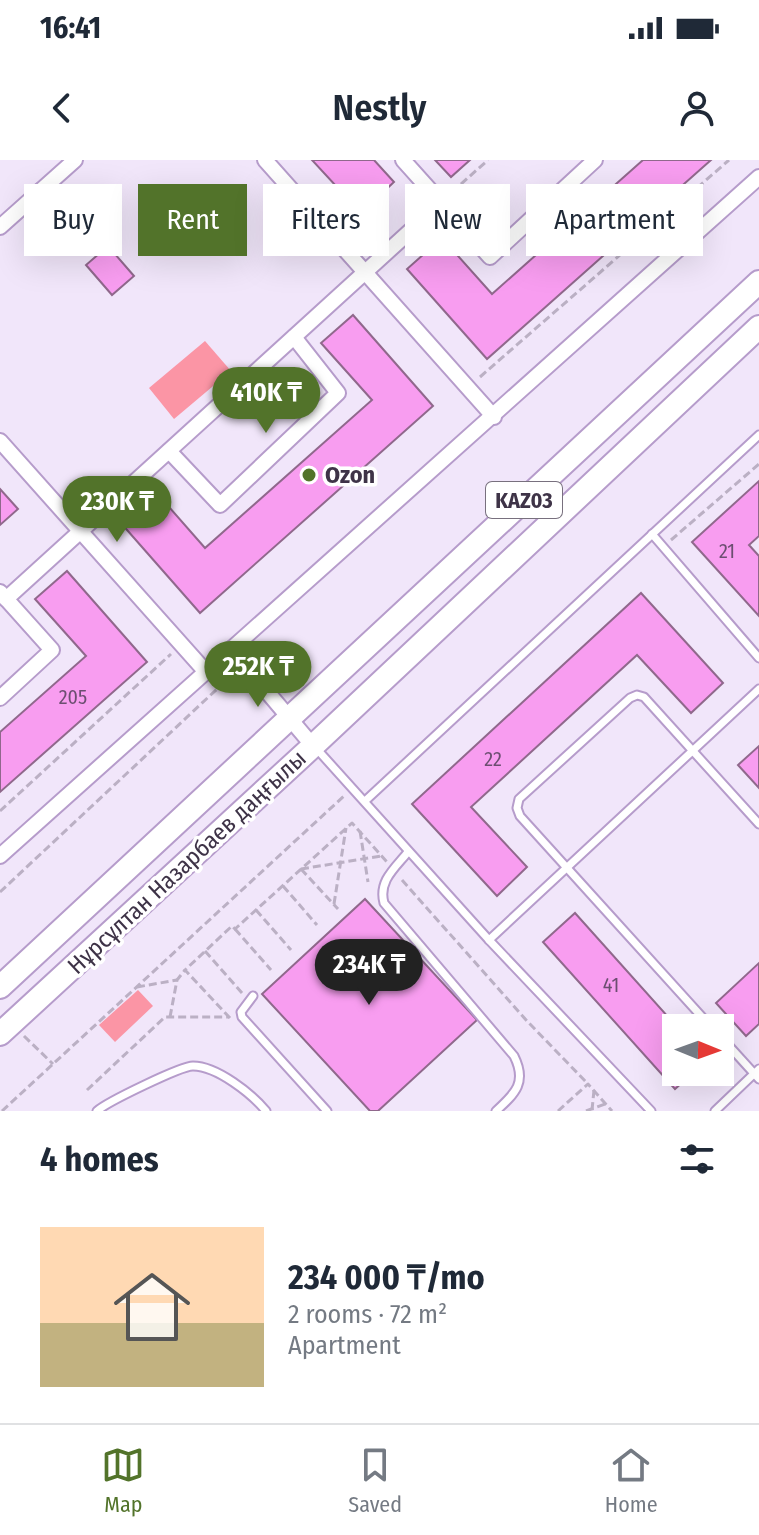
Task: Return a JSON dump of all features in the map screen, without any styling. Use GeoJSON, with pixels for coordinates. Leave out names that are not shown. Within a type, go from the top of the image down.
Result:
{"type":"FeatureCollection","features":[{"type":"Feature","properties":{"kind":"main road","name":"Нұрсұлтан Назарбаев даңғылы"},"geometry":{"type":"LineString","coordinates":[[0,987],[759,282]]}},
{"type":"Feature","properties":{"kind":"main road","name":"Нұрсұлтан Назарбаев даңғылы"},"geometry":{"type":"LineString","coordinates":[[11,1034],[759,327]]}},
{"type":"Feature","properties":{"kind":"street"},"geometry":{"type":"LineString","coordinates":[[48,184],[75,160]]}},
{"type":"Feature","properties":{"kind":"street"},"geometry":{"type":"LineString","coordinates":[[265,160],[494,417]]}},
{"type":"Feature","properties":{"kind":"street"},"geometry":{"type":"LineString","coordinates":[[403,160],[424,184]]}},
{"type":"Feature","properties":{"kind":"street"},"geometry":{"type":"LineString","coordinates":[[510,239],[595,160]]}},
{"type":"Feature","properties":{"kind":"street"},"geometry":{"type":"LineString","coordinates":[[0,856],[759,177]]}},
{"type":"Feature","properties":{"kind":"street"},"geometry":{"type":"LineString","coordinates":[[0,227],[24,205]]}},
{"type":"Feature","properties":{"kind":"street"},"geometry":{"type":"LineString","coordinates":[[0,698],[52,650],[3,595],[80,531],[405,236]]}},
{"type":"Feature","properties":{"kind":"street"},"geometry":{"type":"LineString","coordinates":[[169,451],[220,505],[338,393],[294,337]]}},
{"type":"Feature","properties":{"kind":"street"},"geometry":{"type":"LineString","coordinates":[[0,441],[206,672]]}},
{"type":"Feature","properties":{"kind":"street"},"geometry":{"type":"LineString","coordinates":[[231,649],[313,746]]}},
{"type":"Feature","properties":{"kind":"lane"},"geometry":{"type":"LineString","coordinates":[[365,801],[759,435]]}},
{"type":"Feature","properties":{"kind":"lane"},"geometry":{"type":"LineString","coordinates":[[652,534],[759,658]]}},
{"type":"Feature","properties":{"kind":"lane"},"geometry":{"type":"LineString","coordinates":[[489,940],[759,689]]}},
{"type":"Feature","properties":{"kind":"lane"},"geometry":{"type":"LineString","coordinates":[[699,1014],[520,816],[517,808],[519,799],[637,695],[644,697],[759,824]]}},
{"type":"Feature","properties":{"kind":"lane"},"geometry":{"type":"LineString","coordinates":[[313,746],[489,940],[651,1111]]}},
{"type":"Feature","properties":{"kind":"lane"},"geometry":{"type":"LineString","coordinates":[[408,852],[383,883],[381,892],[384,903],[505,1043],[519,1068],[520,1078],[516,1089],[496,1111]]}},
{"type":"Feature","properties":{"kind":"lane"},"geometry":{"type":"LineString","coordinates":[[253,996],[241,1012],[242,1017],[327,1111]]}},
{"type":"Feature","properties":{"kind":"lane"},"geometry":{"type":"LineString","coordinates":[[715,1111],[757,1074],[734,1050]]}},
{"type":"Feature","properties":{"kind":"lane"},"geometry":{"type":"LineString","coordinates":[[97,1111],[191,1066],[210,1071],[252,1094],[266,1111]]}},
{"type":"Feature","properties":{"kind":"path"},"geometry":{"type":"LineString","coordinates":[[462,184],[488,160]]}},
{"type":"Feature","properties":{"kind":"path"},"geometry":{"type":"LineString","coordinates":[[468,387],[729,160]]}},
{"type":"Feature","properties":{"kind":"path"},"geometry":{"type":"LineString","coordinates":[[663,547],[759,464]]}},
{"type":"Feature","properties":{"kind":"path"},"geometry":{"type":"LineString","coordinates":[[0,811],[182,645]]}},
{"type":"Feature","properties":{"kind":"path"},"geometry":{"type":"LineString","coordinates":[[0,892],[244,664]]}},
{"type":"Feature","properties":{"kind":"path"},"geometry":{"type":"LineString","coordinates":[[2,1111],[352,788]]}},
{"type":"Feature","properties":{"kind":"path"},"geometry":{"type":"LineString","coordinates":[[271,970],[234,928],[352,823],[527,1021],[612,1111]]}},
{"type":"Feature","properties":{"kind":"path"},"geometry":{"type":"LineString","coordinates":[[334,904],[346,828]]}},
{"type":"Feature","properties":{"kind":"path"},"geometry":{"type":"LineString","coordinates":[[360,831],[368,882]]}},
{"type":"Feature","properties":{"kind":"path"},"geometry":{"type":"LineString","coordinates":[[301,869],[382,856]]}},
{"type":"Feature","properties":{"kind":"path"},"geometry":{"type":"LineString","coordinates":[[301,869],[338,909]]}},
{"type":"Feature","properties":{"kind":"path"},"geometry":{"type":"LineString","coordinates":[[283,886],[317,925]]}},
{"type":"Feature","properties":{"kind":"path"},"geometry":{"type":"LineString","coordinates":[[256,910],[291,950]]}},
{"type":"Feature","properties":{"kind":"path"},"geometry":{"type":"LineString","coordinates":[[205,951],[243,994]]}},
{"type":"Feature","properties":{"kind":"path"},"geometry":{"type":"LineString","coordinates":[[170,1017],[177,980],[185,970]]}},
{"type":"Feature","properties":{"kind":"path"},"geometry":{"type":"LineString","coordinates":[[136,987],[177,980]]}},
{"type":"Feature","properties":{"kind":"path"},"geometry":{"type":"LineString","coordinates":[[87,1090],[165,1017],[229,1017]]}},
{"type":"Feature","properties":{"kind":"path"},"geometry":{"type":"LineString","coordinates":[[11,1034],[53,1064]]}},
{"type":"Feature","properties":{"kind":"path"},"geometry":{"type":"LineString","coordinates":[[558,1111],[588,1084]]}},
{"type":"Feature","properties":{"kind":"path"},"geometry":{"type":"LineString","coordinates":[[592,1110],[594,1090]]}},
{"type":"Feature","properties":{"kind":"path"},"geometry":{"type":"LineString","coordinates":[[586,1111],[606,1103]]}},
{"type":"Feature","properties":{"kind":"shaded area"},"geometry":{"type":"Polygon","coordinates":[[[205,341],[231,371],[174,419],[149,388],[205,341]]]}},
{"type":"Feature","properties":{"kind":"shaded area"},"geometry":{"type":"Polygon","coordinates":[[[138,990],[153,1006],[115,1042],[99,1025],[138,990]]]}},
{"type":"Feature","properties":{"kind":"building"},"geometry":{"type":"Polygon","coordinates":[[[312,160],[374,160],[394,182],[389,187],[389,184],[334,184],[312,160]]]}},
{"type":"Feature","properties":{"kind":"building"},"geometry":{"type":"Polygon","coordinates":[[[435,160],[470,160],[451,177],[435,160]]]}},
{"type":"Feature","properties":{"kind":"building"},"geometry":{"type":"Polygon","coordinates":[[[643,160],[711,160],[684,184],[616,184],[643,160]]]}},
{"type":"Feature","properties":{"kind":"building"},"geometry":{"type":"Polygon","coordinates":[[[96,256],[117,256],[134,276],[112,295],[86,265],[96,256]]]}},
{"type":"Feature","properties":{"kind":"building"},"geometry":{"type":"Polygon","coordinates":[[[422,256],[458,256],[492,294],[535,256],[603,256],[487,359],[407,269],[422,256]]]}},
{"type":"Feature","properties":{"kind":"building"},"geometry":{"type":"Polygon","coordinates":[[[353,315],[433,406],[200,613],[120,522],[155,491],[205,548],[372,400],[321,343],[353,315]]]}},
{"type":"Feature","properties":{"kind":"building"},"geometry":{"type":"Polygon","coordinates":[[[759,481],[759,536],[749,545],[759,556],[759,616],[692,542],[759,481]]]}},
{"type":"Feature","properties":{"kind":"building"},"geometry":{"type":"Polygon","coordinates":[[[0,489],[18,509],[0,525],[0,489]]]}},
{"type":"Feature","properties":{"kind":"building"},"geometry":{"type":"Polygon","coordinates":[[[67,571],[147,662],[0,792],[0,732],[86,656],[35,599],[67,571]]]}},
{"type":"Feature","properties":{"kind":"building"},"geometry":{"type":"Polygon","coordinates":[[[641,593],[723,683],[691,713],[637,655],[471,807],[527,867],[497,896],[412,804],[641,593]]]}},
{"type":"Feature","properties":{"kind":"building"},"geometry":{"type":"Polygon","coordinates":[[[759,746],[759,788],[738,765],[759,746]]]}},
{"type":"Feature","properties":{"kind":"building"},"geometry":{"type":"Polygon","coordinates":[[[365,899],[477,1020],[378,1111],[370,1111],[262,994],[365,899]]]}},
{"type":"Feature","properties":{"kind":"building"},"geometry":{"type":"Polygon","coordinates":[[[575,913],[665,1014],[662,1014],[662,1075],[543,942],[575,913]]]}},
{"type":"Feature","properties":{"kind":"building"},"geometry":{"type":"Polygon","coordinates":[[[759,963],[759,1024],[746,1036],[734,1023],[734,1014],[726,1014],[716,1003],[759,963]]]}},
{"type":"Feature","properties":{"kind":"place","name":"Ozon"},"geometry":{"type":"Point","coordinates":[309,475]}}]}
